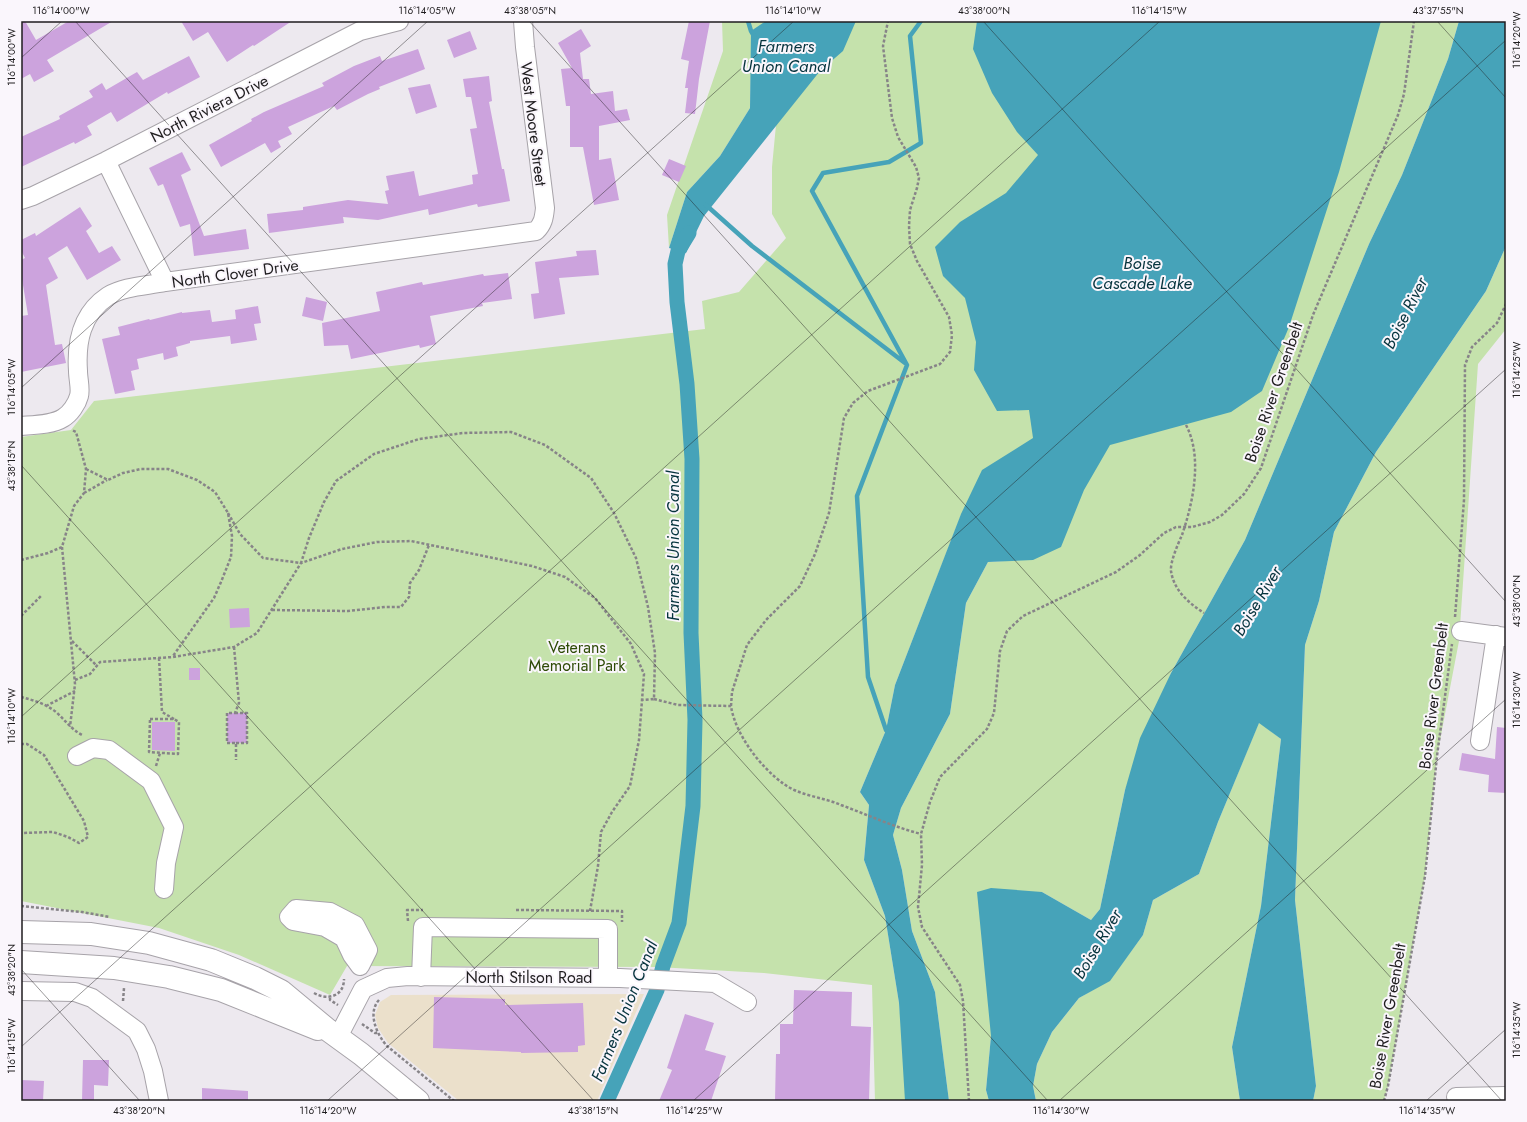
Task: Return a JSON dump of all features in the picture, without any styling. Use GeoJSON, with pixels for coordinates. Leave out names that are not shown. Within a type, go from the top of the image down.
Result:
{"type":"FeatureCollection","features":[{"type":"Feature","properties":{"kind":"main road"},"geometry":{"type":"LineString","coordinates":[[21,932],[91,934],[134,940],[168,947],[211,960],[255,978],[282,991],[338,1037],[362,1054],[418,1101]]}},
{"type":"Feature","properties":{"kind":"main road"},"geometry":{"type":"LineString","coordinates":[[21,962],[114,968],[169,977],[227,992],[338,1037]]}},
{"type":"Feature","properties":{"kind":"street","name":"North Riviera Drive"},"geometry":{"type":"LineString","coordinates":[[21,200],[33,196],[106,161],[360,31],[399,21]]}},
{"type":"Feature","properties":{"kind":"street","name":"West Moore Street"},"geometry":{"type":"LineString","coordinates":[[523,21],[545,208],[544,219],[541,226]]}},
{"type":"Feature","properties":{"kind":"street"},"geometry":{"type":"LineString","coordinates":[[106,161],[165,282]]}},
{"type":"Feature","properties":{"kind":"street","name":"North Clover Drive"},"geometry":{"type":"LineString","coordinates":[[21,426],[49,423],[63,418],[73,407],[79,395],[76,353],[80,331],[92,310],[108,296],[124,289],[165,282],[527,233],[536,231],[541,226]]}},
{"type":"Feature","properties":{"kind":"street"},"geometry":{"type":"LineString","coordinates":[[1456,630],[1501,636],[1480,741]]}},
{"type":"Feature","properties":{"kind":"street"},"geometry":{"type":"LineString","coordinates":[[77,756],[93,748],[109,750],[151,781],[174,827],[166,863],[164,889]]}},
{"type":"Feature","properties":{"kind":"street"},"geometry":{"type":"LineString","coordinates":[[421,977],[423,927],[608,929],[608,978]]}},
{"type":"Feature","properties":{"kind":"street"},"geometry":{"type":"LineString","coordinates":[[338,1037],[363,989],[360,966]]}},
{"type":"Feature","properties":{"kind":"street","name":"North Stilson Road"},"geometry":{"type":"LineString","coordinates":[[363,989],[387,978],[627,978],[715,983],[747,1002]]}},
{"type":"Feature","properties":{"kind":"street"},"geometry":{"type":"LineString","coordinates":[[21,991],[75,992],[92,998],[137,1031],[153,1071],[160,1101]]}},
{"type":"Feature","properties":{"kind":"street"},"geometry":{"type":"LineString","coordinates":[[1456,1097],[1506,1096]]}},
{"type":"Feature","properties":{"kind":"path"},"geometry":{"type":"LineString","coordinates":[[888,21],[883,46],[892,118],[898,137],[916,167],[919,178],[918,188],[910,210],[910,244],[917,261],[949,317],[952,335],[950,352],[940,364],[868,391],[853,403],[844,418],[829,513],[815,554],[800,586],[766,620],[747,644],[732,692],[731,706],[732,716],[742,738],[761,763],[784,784],[798,791],[835,802],[903,829],[921,834]]}},
{"type":"Feature","properties":{"kind":"path","name":"Boise River Greenbelt"},"geometry":{"type":"LineString","coordinates":[[969,1101],[963,1001],[960,985],[922,927],[918,907],[922,865],[921,834],[930,802],[940,777],[987,729],[994,713],[1000,651],[1007,631],[1023,616],[1116,572],[1140,555],[1164,533],[1176,527],[1202,526],[1222,514],[1244,494],[1261,468],[1313,315],[1398,114],[1404,94],[1414,21]]}},
{"type":"Feature","properties":{"kind":"path","name":"Boise River Greenbelt"},"geometry":{"type":"LineString","coordinates":[[1384,1101],[1388,1086],[1425,876],[1437,756],[1456,630],[1464,500],[1465,365],[1472,347],[1498,323],[1506,304]]}},
{"type":"Feature","properties":{"kind":"path"},"geometry":{"type":"LineString","coordinates":[[49,423],[76,432],[86,469],[84,493]]}},
{"type":"Feature","properties":{"kind":"path"},"geometry":{"type":"LineString","coordinates":[[1186,424],[1190,432],[1193,447],[1195,476],[1191,506],[1171,569],[1180,593],[1190,604],[1204,613]]}},
{"type":"Feature","properties":{"kind":"path"},"geometry":{"type":"LineString","coordinates":[[75,680],[90,674],[100,662],[173,657],[234,647],[257,633],[272,610],[301,562],[324,502],[336,482],[374,454],[419,439],[463,433],[511,432],[545,445],[591,478],[614,512],[636,558],[648,607],[655,653],[654,699]]}},
{"type":"Feature","properties":{"kind":"path"},"geometry":{"type":"LineString","coordinates":[[86,469],[108,480]]}},
{"type":"Feature","properties":{"kind":"path"},"geometry":{"type":"LineString","coordinates":[[70,727],[75,692],[75,680],[62,547],[74,506],[84,493],[123,473],[141,469],[168,469],[197,480],[215,492],[240,534],[263,558],[301,562],[342,549],[377,542],[412,541],[532,566],[565,577],[594,598],[631,644],[644,674],[639,740],[630,786],[612,812],[601,832],[598,866],[590,911]]}},
{"type":"Feature","properties":{"kind":"path"},"geometry":{"type":"LineString","coordinates":[[173,657],[214,598],[222,582],[231,557],[232,536],[228,513]]}},
{"type":"Feature","properties":{"kind":"path"},"geometry":{"type":"LineString","coordinates":[[272,610],[348,611],[385,606],[401,607],[410,596],[410,583],[419,570],[429,544]]}},
{"type":"Feature","properties":{"kind":"path"},"geometry":{"type":"LineString","coordinates":[[21,560],[48,553],[62,547]]}},
{"type":"Feature","properties":{"kind":"path"},"geometry":{"type":"LineString","coordinates":[[21,616],[42,595]]}},
{"type":"Feature","properties":{"kind":"path"},"geometry":{"type":"LineString","coordinates":[[71,640],[97,666]]}},
{"type":"Feature","properties":{"kind":"path"},"geometry":{"type":"LineString","coordinates":[[234,647],[239,703],[236,713]]}},
{"type":"Feature","properties":{"kind":"path"},"geometry":{"type":"LineString","coordinates":[[159,658],[162,712],[174,719],[179,722],[178,754],[149,752],[150,719],[174,719]]}},
{"type":"Feature","properties":{"kind":"path"},"geometry":{"type":"LineString","coordinates":[[46,706],[75,692]]}},
{"type":"Feature","properties":{"kind":"path"},"geometry":{"type":"LineString","coordinates":[[642,700],[654,699],[678,705],[731,706]]}},
{"type":"Feature","properties":{"kind":"path"},"geometry":{"type":"LineString","coordinates":[[227,713],[236,713],[247,713],[247,743],[227,743],[227,713]]}},
{"type":"Feature","properties":{"kind":"path"},"geometry":{"type":"LineString","coordinates":[[236,743],[236,760]]}},
{"type":"Feature","properties":{"kind":"path"},"geometry":{"type":"LineString","coordinates":[[21,744],[27,744],[44,754],[84,821],[88,837],[79,843],[68,837],[53,832],[21,833]]}},
{"type":"Feature","properties":{"kind":"path"},"geometry":{"type":"LineString","coordinates":[[155,770],[160,753]]}},
{"type":"Feature","properties":{"kind":"path"},"geometry":{"type":"LineString","coordinates":[[330,1000],[330,998],[335,996],[342,989],[344,979]]}},
{"type":"Feature","properties":{"kind":"path"},"geometry":{"type":"LineString","coordinates":[[380,998],[375,1009],[376,1033],[387,1046],[454,1101]]}},
{"type":"Feature","properties":{"kind":"shaded area"},"geometry":{"type":"Polygon","coordinates":[[[644,994],[597,1101],[459,1101],[388,1043],[378,1028],[375,1015],[380,1002],[391,995],[644,994]]]}},
{"type":"Feature","properties":{"kind":"green space","name":"Veterans Memorial Park"},"geometry":{"type":"Polygon","coordinates":[[[722,21],[1459,21],[1448,59],[1402,175],[1369,244],[1245,540],[1171,673],[1125,790],[1100,909],[1091,920],[1042,892],[991,1036],[986,1090],[989,1101],[949,1101],[935,992],[912,931],[902,870],[893,835],[901,808],[950,714],[966,603],[988,562],[1022,560],[961,515],[895,685],[886,730],[860,792],[869,805],[864,860],[885,916],[899,1003],[909,1101],[875,1101],[872,985],[764,973],[657,967],[347,966],[330,995],[239,955],[159,928],[21,901],[21,437],[71,430],[94,401],[705,329],[702,301],[739,292],[786,238],[772,214],[772,167],[776,125],[801,94],[751,67],[750,108],[720,156],[687,192],[669,248],[667,215],[723,51],[722,21]]]}},
{"type":"Feature","properties":{"kind":"green space"},"geometry":{"type":"Polygon","coordinates":[[[1506,246],[1506,329],[1478,364],[1459,641],[1437,756],[1425,876],[1388,1086],[1384,1101],[1313,1101],[1316,1086],[1295,900],[1305,645],[1319,601],[1334,532],[1376,452],[1486,291],[1506,246]]]}},
{"type":"Feature","properties":{"kind":"green space"},"geometry":{"type":"Polygon","coordinates":[[[1259,722],[1281,739],[1261,906],[1232,1047],[1240,1101],[1036,1101],[1033,1086],[1037,1064],[1052,1032],[1079,998],[1110,980],[1143,935],[1153,900],[1199,874],[1218,822],[1259,722]]]}},
{"type":"Feature","properties":{"kind":"water","name":"Farmers Union Canal"},"geometry":{"type":"Polygon","coordinates":[[[766,21],[856,21],[843,51],[820,71],[704,216],[686,253],[669,248],[687,192],[720,156],[750,108],[751,31],[766,21]]]}},
{"type":"Feature","properties":{"kind":"water","name":"Boise Cascade Lake"},"geometry":{"type":"Polygon","coordinates":[[[977,21],[1381,21],[1339,172],[1289,327],[1262,391],[1231,412],[1110,445],[1084,490],[1061,547],[1033,560],[988,562],[966,603],[950,714],[901,808],[893,835],[902,870],[912,931],[935,992],[949,1101],[905,1101],[899,1003],[885,916],[864,860],[869,805],[860,792],[886,730],[895,685],[961,514],[982,470],[1033,438],[1029,410],[997,411],[974,370],[976,342],[965,298],[943,276],[935,247],[960,222],[1006,193],[1038,155],[1017,132],[992,93],[973,49],[977,21]]]}},
{"type":"Feature","properties":{"kind":"water","name":"Boise River"},"geometry":{"type":"Polygon","coordinates":[[[1459,21],[1506,21],[1506,246],[1486,291],[1376,452],[1334,532],[1319,601],[1305,645],[1295,900],[1316,1086],[1313,1101],[1240,1101],[1232,1047],[1261,906],[1281,739],[1259,723],[1218,822],[1199,874],[1153,900],[1143,935],[1110,981],[1079,998],[1052,1032],[1037,1064],[1033,1086],[1036,1101],[989,1101],[986,1090],[991,1036],[977,892],[991,888],[1042,892],[1091,920],[1100,909],[1125,790],[1140,738],[1171,673],[1245,540],[1369,244],[1402,175],[1448,59],[1459,21]]]}},
{"type":"Feature","properties":{"kind":"building"},"geometry":{"type":"Polygon","coordinates":[[[21,21],[25,21],[36,40],[69,21],[113,21],[47,60],[54,71],[34,82],[30,74],[21,79],[21,21]]]}},
{"type":"Feature","properties":{"kind":"building"},"geometry":{"type":"Polygon","coordinates":[[[181,21],[292,21],[227,62],[208,32],[193,41],[181,21]]]}},
{"type":"Feature","properties":{"kind":"building"},"geometry":{"type":"Polygon","coordinates":[[[689,21],[710,21],[699,79],[695,114],[685,113],[688,88],[685,88],[689,61],[681,59],[689,21]]]}},
{"type":"Feature","properties":{"kind":"building"},"geometry":{"type":"Polygon","coordinates":[[[581,29],[591,46],[580,53],[583,79],[589,79],[591,94],[613,91],[615,111],[627,109],[630,120],[599,126],[599,160],[611,158],[619,200],[594,205],[583,147],[570,147],[570,106],[566,106],[561,69],[572,68],[558,43],[581,29]]]}},
{"type":"Feature","properties":{"kind":"building"},"geometry":{"type":"Polygon","coordinates":[[[470,31],[477,49],[454,58],[447,40],[470,31]]]}},
{"type":"Feature","properties":{"kind":"building"},"geometry":{"type":"Polygon","coordinates":[[[418,49],[425,69],[379,87],[380,89],[337,110],[334,106],[288,127],[292,134],[278,141],[281,147],[271,153],[265,143],[221,167],[209,145],[252,121],[251,119],[264,112],[324,86],[322,83],[354,66],[380,56],[382,61],[418,49]]]}},
{"type":"Feature","properties":{"kind":"building"},"geometry":{"type":"Polygon","coordinates":[[[189,56],[200,77],[168,94],[167,92],[117,122],[111,112],[87,126],[92,135],[75,144],[74,142],[21,167],[21,137],[60,119],[59,116],[93,97],[89,91],[102,83],[106,90],[137,72],[143,80],[189,56]]]}},
{"type":"Feature","properties":{"kind":"building"},"geometry":{"type":"Polygon","coordinates":[[[489,76],[492,101],[489,102],[510,201],[478,207],[477,204],[429,215],[428,209],[378,220],[343,217],[344,223],[269,233],[267,214],[303,210],[303,207],[348,200],[388,204],[385,191],[389,190],[386,176],[414,171],[419,196],[473,184],[472,175],[478,174],[470,129],[477,128],[471,97],[466,97],[463,79],[489,76]]]}},
{"type":"Feature","properties":{"kind":"building"},"geometry":{"type":"Polygon","coordinates":[[[430,84],[437,107],[416,114],[408,88],[430,84]]]}},
{"type":"Feature","properties":{"kind":"building"},"geometry":{"type":"Polygon","coordinates":[[[182,152],[191,170],[181,175],[204,236],[246,229],[249,249],[194,256],[190,224],[180,227],[163,184],[158,186],[149,168],[182,152]]]}},
{"type":"Feature","properties":{"kind":"building"},"geometry":{"type":"Polygon","coordinates":[[[669,159],[686,166],[679,182],[662,175],[669,159]]]}},
{"type":"Feature","properties":{"kind":"building"},"geometry":{"type":"Polygon","coordinates":[[[80,207],[92,226],[86,231],[99,253],[112,246],[121,260],[87,280],[67,246],[48,258],[58,278],[46,285],[55,345],[62,344],[66,363],[21,372],[21,316],[28,315],[22,279],[21,280],[21,260],[25,258],[21,250],[21,240],[35,233],[36,236],[80,207]]]}},
{"type":"Feature","properties":{"kind":"building"},"geometry":{"type":"Polygon","coordinates":[[[596,250],[599,275],[559,278],[565,314],[534,319],[531,294],[539,293],[535,262],[577,256],[576,251],[596,250]]]}},
{"type":"Feature","properties":{"kind":"building"},"geometry":{"type":"Polygon","coordinates":[[[508,273],[512,299],[482,303],[483,306],[430,316],[436,344],[420,348],[419,345],[351,359],[348,345],[324,346],[322,323],[380,311],[376,292],[422,282],[423,285],[483,274],[484,276],[508,273]]]}},
{"type":"Feature","properties":{"kind":"building"},"geometry":{"type":"Polygon","coordinates":[[[306,297],[327,302],[323,321],[302,316],[306,297]]]}},
{"type":"Feature","properties":{"kind":"building"},"geometry":{"type":"Polygon","coordinates":[[[258,306],[261,323],[254,324],[257,340],[231,344],[230,336],[190,341],[190,343],[176,347],[178,356],[164,360],[163,353],[137,359],[139,369],[131,371],[135,390],[115,394],[102,339],[120,335],[118,327],[182,312],[210,310],[212,322],[236,319],[235,310],[258,306]]]}},
{"type":"Feature","properties":{"kind":"building"},"geometry":{"type":"Polygon","coordinates":[[[249,608],[250,627],[230,628],[229,609],[249,608]]]}},
{"type":"Feature","properties":{"kind":"building"},"geometry":{"type":"Polygon","coordinates":[[[189,668],[200,668],[200,680],[189,680],[189,668]]]}},
{"type":"Feature","properties":{"kind":"building"},"geometry":{"type":"Polygon","coordinates":[[[227,713],[247,713],[247,743],[227,743],[227,713]]]}},
{"type":"Feature","properties":{"kind":"building"},"geometry":{"type":"Polygon","coordinates":[[[152,722],[175,722],[175,751],[152,750],[152,722]]]}},
{"type":"Feature","properties":{"kind":"building"},"geometry":{"type":"Polygon","coordinates":[[[1497,727],[1506,728],[1506,793],[1488,792],[1489,775],[1459,770],[1462,753],[1495,759],[1497,727]]]}},
{"type":"Feature","properties":{"kind":"building"},"geometry":{"type":"Polygon","coordinates":[[[794,990],[852,992],[851,1026],[871,1027],[869,1101],[775,1101],[776,1054],[780,1054],[780,1024],[793,1024],[794,990]]]}},
{"type":"Feature","properties":{"kind":"building"},"geometry":{"type":"Polygon","coordinates":[[[434,997],[505,999],[505,1005],[583,1003],[585,1045],[578,1046],[578,1052],[521,1053],[433,1048],[434,997]]]}},
{"type":"Feature","properties":{"kind":"building"},"geometry":{"type":"Polygon","coordinates":[[[685,1014],[714,1023],[705,1050],[726,1056],[711,1101],[659,1101],[672,1070],[667,1068],[685,1014]]]}},
{"type":"Feature","properties":{"kind":"building"},"geometry":{"type":"Polygon","coordinates":[[[83,1060],[109,1060],[108,1086],[94,1085],[94,1101],[82,1101],[83,1060]]]}},
{"type":"Feature","properties":{"kind":"building"},"geometry":{"type":"Polygon","coordinates":[[[21,1080],[44,1081],[43,1101],[21,1101],[21,1080]]]}},
{"type":"Feature","properties":{"kind":"building"},"geometry":{"type":"Polygon","coordinates":[[[202,1088],[248,1091],[248,1101],[202,1101],[202,1088]]]}},
{"type":"Feature","properties":{"kind":"waterway"},"geometry":{"type":"LineString","coordinates":[[748,21],[754,36]]}},
{"type":"Feature","properties":{"kind":"waterway"},"geometry":{"type":"LineString","coordinates":[[886,730],[868,677],[857,496],[907,365],[812,191],[823,173],[889,162],[921,143],[910,36],[921,21]]}},
{"type":"Feature","properties":{"kind":"waterway"},"geometry":{"type":"LineString","coordinates":[[706,205],[752,246],[905,363]]}},
{"type":"Feature","properties":{"kind":"waterway","name":"Farmers Union Canal"},"geometry":{"type":"LineString","coordinates":[[607,1101],[657,990],[663,966],[679,923],[693,806],[695,720],[691,633],[692,459],[687,384],[677,302],[675,264],[678,251],[689,233]]}}]}
